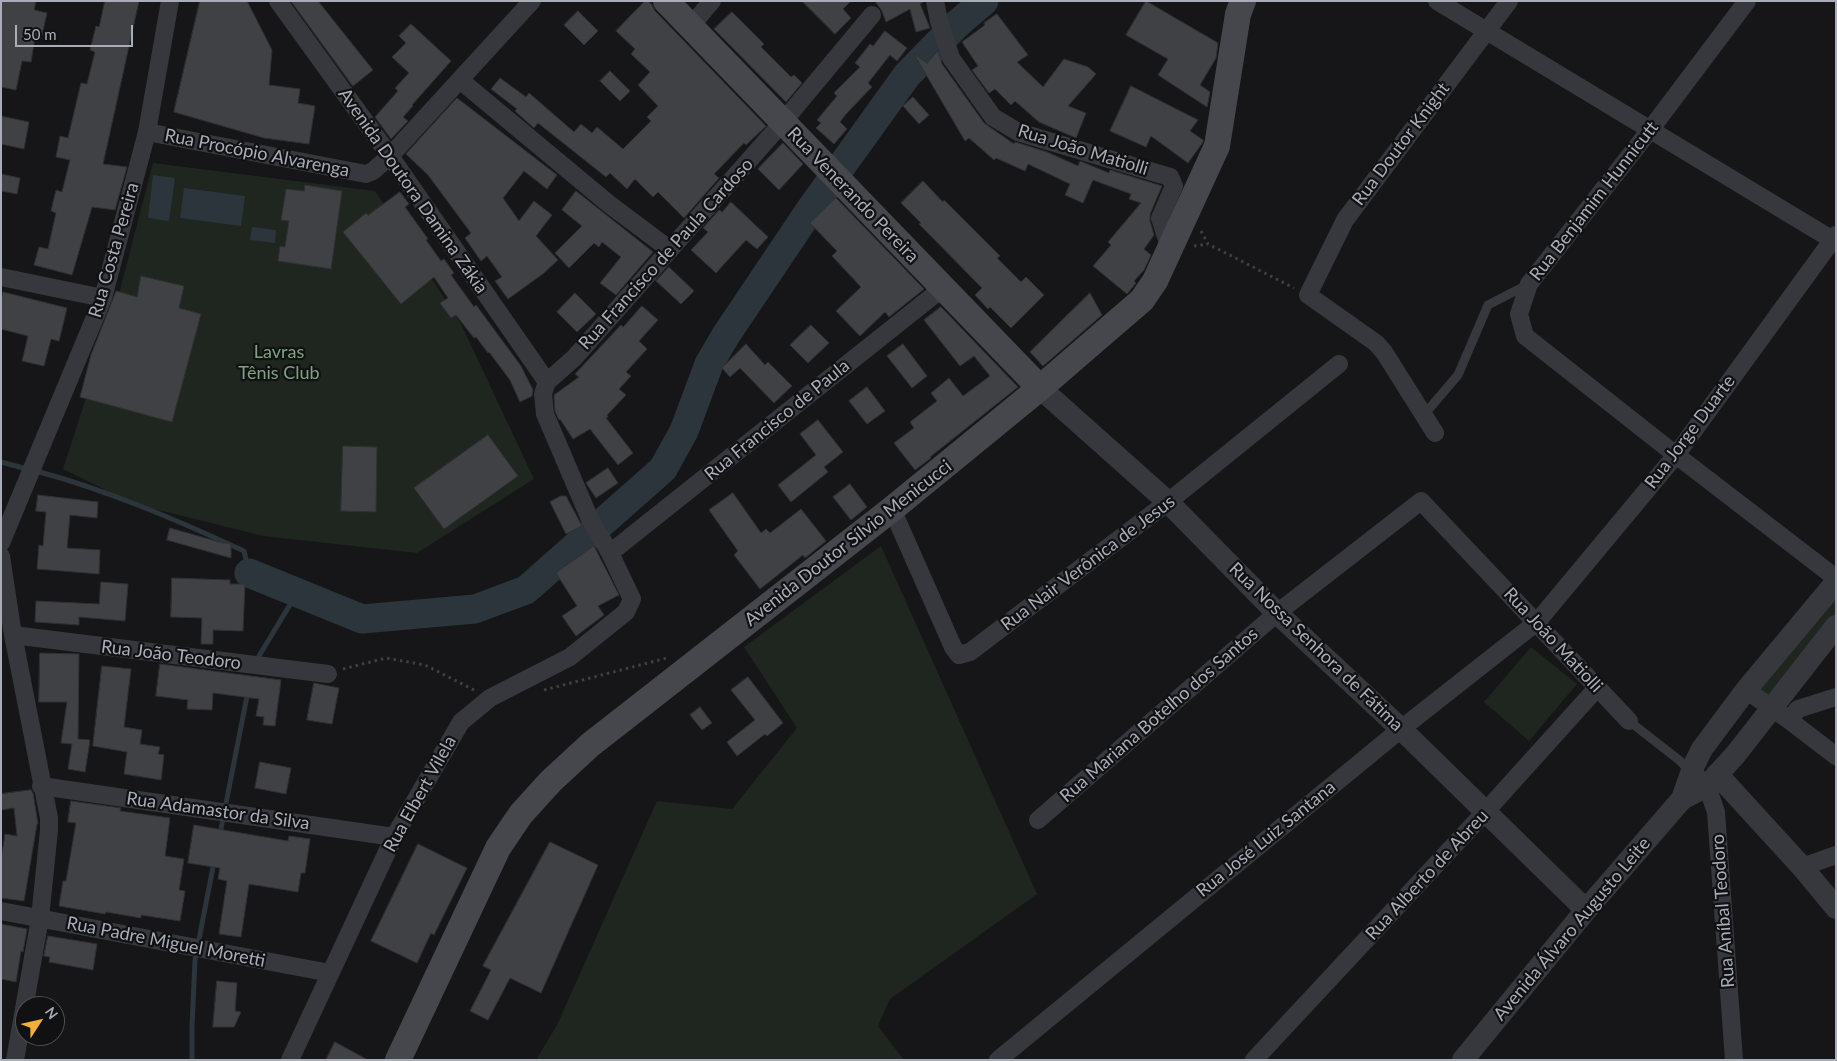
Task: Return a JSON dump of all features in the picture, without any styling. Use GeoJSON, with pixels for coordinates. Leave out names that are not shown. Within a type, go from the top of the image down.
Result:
{"type":"FeatureCollection","features":[{"type":"Feature","properties":{"kind":"main road","name":"Rua Venerando Pereira"},"geometry":{"type":"LineString","coordinates":[[666,1],[1040,388]]}},
{"type":"Feature","properties":{"kind":"main road","name":"Avenida Doutor Sílvio Menicucci"},"geometry":{"type":"LineString","coordinates":[[398,1060],[498,848],[521,814],[550,781],[590,745],[892,509],[1040,388],[1142,300],[1155,281],[1217,146],[1238,14],[1243,1]]}},
{"type":"Feature","properties":{"kind":"street","name":"Rua Costa Pereira"},"geometry":{"type":"LineString","coordinates":[[1,543],[103,298],[147,132],[170,1]]}},
{"type":"Feature","properties":{"kind":"street","name":"Avenida Doutora Damina Zákia"},"geometry":{"type":"LineString","coordinates":[[278,1],[390,156],[547,382]]}},
{"type":"Feature","properties":{"kind":"street","name":"Rua Procópio Alvarenga"},"geometry":{"type":"LineString","coordinates":[[147,132],[366,174],[373,171],[390,156],[532,1]]}},
{"type":"Feature","properties":{"kind":"street"},"geometry":{"type":"LineString","coordinates":[[690,27],[712,1]]}},
{"type":"Feature","properties":{"kind":"street","name":"Rua João Matiolli"},"geometry":{"type":"LineString","coordinates":[[935,1],[939,21],[951,58],[993,117],[1018,132],[1170,176],[1174,186],[1160,218],[1170,249]]}},
{"type":"Feature","properties":{"kind":"street"},"geometry":{"type":"LineString","coordinates":[[1437,1],[1834,239]]}},
{"type":"Feature","properties":{"kind":"street","name":"Rua Doutor Knight"},"geometry":{"type":"LineString","coordinates":[[1308,295],[1345,220],[1509,1]]}},
{"type":"Feature","properties":{"kind":"street","name":"Rua Benjamim Hunnicutt"},"geometry":{"type":"LineString","coordinates":[[1529,284],[1650,130],[1747,1]]}},
{"type":"Feature","properties":{"kind":"street","name":"Rua Francisco de Paula Cardoso"},"geometry":{"type":"LineString","coordinates":[[547,382],[574,358],[782,123],[872,15]]}},
{"type":"Feature","properties":{"kind":"street"},"geometry":{"type":"LineString","coordinates":[[460,80],[609,204],[669,249]]}},
{"type":"Feature","properties":{"kind":"street","name":"Rua Jorge Duarte"},"geometry":{"type":"LineString","coordinates":[[1537,622],[1676,455],[1834,239]]}},
{"type":"Feature","properties":{"kind":"street"},"geometry":{"type":"LineString","coordinates":[[1,277],[103,298]]}},
{"type":"Feature","properties":{"kind":"street"},"geometry":{"type":"LineString","coordinates":[[1529,284],[1519,314],[1525,336],[1836,578]]}},
{"type":"Feature","properties":{"kind":"street","name":"Rua Francisco de Paula"},"geometry":{"type":"LineString","coordinates":[[610,553],[944,287]]}},
{"type":"Feature","properties":{"kind":"street"},"geometry":{"type":"LineString","coordinates":[[1308,295],[1380,348],[1435,433]]}},
{"type":"Feature","properties":{"kind":"street","name":"Rua Nair Verônica de Jesus"},"geometry":{"type":"LineString","coordinates":[[892,509],[953,647],[960,655],[970,652],[1168,502],[1338,364]]}},
{"type":"Feature","properties":{"kind":"street"},"geometry":{"type":"LineString","coordinates":[[547,382],[543,394],[545,414],[589,517],[610,553]]}},
{"type":"Feature","properties":{"kind":"street","name":"Rua Nossa Senhora de Fátima"},"geometry":{"type":"LineString","coordinates":[[1040,388],[1168,502],[1277,613],[1401,729],[1586,910]]}},
{"type":"Feature","properties":{"kind":"street","name":"Rua João Matiolli"},"geometry":{"type":"LineString","coordinates":[[1421,501],[1629,721]]}},
{"type":"Feature","properties":{"kind":"street","name":"Rua Mariana Botelho dos Santos"},"geometry":{"type":"LineString","coordinates":[[1038,820],[1277,613],[1421,501]]}},
{"type":"Feature","properties":{"kind":"street","name":"Rua Elbert Vilela"},"geometry":{"type":"LineString","coordinates":[[290,1060],[394,837],[461,722],[490,698],[570,657],[626,612],[632,600],[610,553]]}},
{"type":"Feature","properties":{"kind":"street"},"geometry":{"type":"LineString","coordinates":[[1,556],[13,635],[50,830],[40,918],[20,1059]]}},
{"type":"Feature","properties":{"kind":"street"},"geometry":{"type":"LineString","coordinates":[[1836,582],[1746,690],[1702,749],[1705,777],[1802,867],[1836,908]]}},
{"type":"Feature","properties":{"kind":"street","name":"Rua José Luiz Santana"},"geometry":{"type":"LineString","coordinates":[[998,1060],[1401,729],[1537,622]]}},
{"type":"Feature","properties":{"kind":"street","name":"Avenida Álvaro Augusto Leite"},"geometry":{"type":"LineString","coordinates":[[1463,1060],[1586,910],[1682,799],[1705,777],[1736,754],[1780,714],[1836,626]]}},
{"type":"Feature","properties":{"kind":"street","name":"Rua João Teodoro"},"geometry":{"type":"LineString","coordinates":[[13,635],[328,674]]}},
{"type":"Feature","properties":{"kind":"street","name":"Rua Alberto de Abreu"},"geometry":{"type":"LineString","coordinates":[[1254,1060],[1486,811],[1597,688]]}},
{"type":"Feature","properties":{"kind":"street"},"geometry":{"type":"LineString","coordinates":[[1746,690],[1836,756]]}},
{"type":"Feature","properties":{"kind":"street"},"geometry":{"type":"LineString","coordinates":[[1780,714],[1836,697]]}},
{"type":"Feature","properties":{"kind":"street","name":"Rua Aníbal Teodoro"},"geometry":{"type":"LineString","coordinates":[[1705,777],[1716,812],[1734,1060]]}},
{"type":"Feature","properties":{"kind":"street","name":"Rua Adamastor da Silva"},"geometry":{"type":"LineString","coordinates":[[41,786],[394,837]]}},
{"type":"Feature","properties":{"kind":"street"},"geometry":{"type":"LineString","coordinates":[[1802,867],[1836,855]]}},
{"type":"Feature","properties":{"kind":"street","name":"Rua Padre Miguel Moretti"},"geometry":{"type":"LineString","coordinates":[[1,911],[330,973]]}},
{"type":"Feature","properties":{"kind":"lane","name":"Rua Benjamim Hunnicutt"},"geometry":{"type":"LineString","coordinates":[[1423,416],[1458,375],[1488,305],[1529,284]]}},
{"type":"Feature","properties":{"kind":"lane","name":"Rua João Matiolli"},"geometry":{"type":"LineString","coordinates":[[1629,721],[1679,760],[1705,777]]}},
{"type":"Feature","properties":{"kind":"path"},"geometry":{"type":"LineString","coordinates":[[1189,208],[1208,244],[1308,295]]}},
{"type":"Feature","properties":{"kind":"green space","name":"Lavras Tênis Club"},"geometry":{"type":"Polygon","coordinates":[[[153,163],[375,191],[461,324],[534,479],[417,553],[263,536],[134,504],[63,469],[117,301],[153,163]]]}},
{"type":"Feature","properties":{"kind":"green space"},"geometry":{"type":"Polygon","coordinates":[[[881,546],[1037,894],[890,999],[878,1026],[904,1060],[536,1060],[557,1025],[657,801],[732,809],[797,728],[744,647],[881,546]]]}},
{"type":"Feature","properties":{"kind":"green space"},"geometry":{"type":"Polygon","coordinates":[[[1836,592],[1836,616],[1769,703],[1756,695],[1836,592]]]}},
{"type":"Feature","properties":{"kind":"green space"},"geometry":{"type":"Polygon","coordinates":[[[1531,647],[1577,684],[1529,741],[1484,702],[1531,647]]]}},
{"type":"Feature","properties":{"kind":"shaded area"},"geometry":{"type":"Polygon","coordinates":[[[153,175],[175,178],[169,221],[148,218],[153,175]]]}},
{"type":"Feature","properties":{"kind":"shaded area"},"geometry":{"type":"Polygon","coordinates":[[[184,188],[245,196],[241,226],[180,218],[184,188]]]}},
{"type":"Feature","properties":{"kind":"shaded area"},"geometry":{"type":"Polygon","coordinates":[[[252,227],[276,230],[275,243],[250,240],[252,227]]]}},
{"type":"Feature","properties":{"kind":"building"},"geometry":{"type":"Polygon","coordinates":[[[1,1],[36,1],[34,10],[47,13],[41,39],[35,38],[31,62],[22,61],[16,90],[1,87],[1,1]]]}},
{"type":"Feature","properties":{"kind":"building"},"geometry":{"type":"Polygon","coordinates":[[[105,1],[139,1],[103,164],[127,167],[115,210],[92,207],[72,275],[34,265],[39,247],[48,249],[56,213],[51,211],[56,190],[62,192],[70,160],[56,157],[60,136],[68,138],[81,83],[87,84],[95,52],[90,50],[96,26],[99,27],[105,1]]]}},
{"type":"Feature","properties":{"kind":"building"},"geometry":{"type":"Polygon","coordinates":[[[200,1],[247,1],[272,50],[269,85],[300,89],[298,103],[315,106],[309,144],[264,138],[174,112],[200,1]]]}},
{"type":"Feature","properties":{"kind":"building"},"geometry":{"type":"Polygon","coordinates":[[[291,1],[318,1],[373,70],[353,86],[291,1]]]}},
{"type":"Feature","properties":{"kind":"building"},"geometry":{"type":"Polygon","coordinates":[[[645,1],[652,5],[655,11],[766,126],[746,145],[744,143],[714,174],[719,178],[684,218],[658,192],[653,197],[635,179],[627,189],[610,173],[606,177],[538,123],[534,128],[515,111],[517,109],[491,89],[500,78],[526,97],[529,93],[574,132],[581,124],[592,133],[597,127],[623,149],[651,121],[647,117],[658,106],[638,85],[650,72],[631,54],[635,49],[616,31],[645,1]]]}},
{"type":"Feature","properties":{"kind":"building"},"geometry":{"type":"Polygon","coordinates":[[[802,1],[851,1],[843,9],[851,18],[835,34],[802,1]]]}},
{"type":"Feature","properties":{"kind":"building"},"geometry":{"type":"Polygon","coordinates":[[[875,1],[925,1],[920,4],[930,28],[916,32],[910,9],[886,22],[882,11],[875,1]]]}},
{"type":"Feature","properties":{"kind":"building"},"geometry":{"type":"Polygon","coordinates":[[[1146,1],[1218,43],[1216,58],[1200,85],[1210,92],[1207,107],[1158,75],[1168,59],[1126,35],[1146,1]]]}},
{"type":"Feature","properties":{"kind":"building"},"geometry":{"type":"Polygon","coordinates":[[[578,11],[598,31],[584,45],[564,25],[578,11]]]}},
{"type":"Feature","properties":{"kind":"building"},"geometry":{"type":"Polygon","coordinates":[[[732,12],[764,44],[761,47],[791,77],[794,75],[802,83],[786,102],[714,29],[732,12]]]}},
{"type":"Feature","properties":{"kind":"building"},"geometry":{"type":"Polygon","coordinates":[[[997,14],[1028,55],[1017,62],[1043,87],[1064,59],[1088,67],[1096,74],[1068,106],[1086,113],[1076,138],[1039,122],[1015,101],[1011,105],[995,89],[989,93],[972,70],[978,66],[962,42],[997,14]]]}},
{"type":"Feature","properties":{"kind":"building"},"geometry":{"type":"Polygon","coordinates":[[[411,24],[451,61],[412,105],[403,117],[408,121],[391,139],[375,117],[398,91],[395,88],[409,73],[392,57],[406,43],[399,36],[411,24]]]}},
{"type":"Feature","properties":{"kind":"building"},"geometry":{"type":"Polygon","coordinates":[[[885,31],[907,48],[897,61],[890,55],[868,83],[872,87],[840,122],[847,129],[834,144],[816,128],[821,123],[817,120],[837,96],[834,93],[860,67],[855,63],[870,44],[873,46],[885,31]]]}},
{"type":"Feature","properties":{"kind":"building"},"geometry":{"type":"Polygon","coordinates":[[[938,51],[942,64],[984,123],[1014,144],[1015,142],[1047,152],[1078,166],[1080,161],[1109,173],[1110,170],[1162,186],[1150,214],[1154,235],[1144,249],[1151,255],[1144,270],[1134,281],[1136,283],[1127,294],[1093,266],[1111,245],[1108,242],[1141,203],[1129,199],[1131,194],[1093,180],[1083,203],[1065,195],[1070,184],[1028,164],[1025,171],[996,158],[994,160],[969,138],[965,141],[914,54],[927,63],[938,51]]]}},
{"type":"Feature","properties":{"kind":"building"},"geometry":{"type":"Polygon","coordinates":[[[610,71],[630,91],[620,101],[600,81],[610,71]]]}},
{"type":"Feature","properties":{"kind":"building"},"geometry":{"type":"Polygon","coordinates":[[[1131,86],[1198,120],[1190,131],[1203,140],[1203,142],[1188,163],[1151,136],[1146,147],[1110,131],[1131,86]]]}},
{"type":"Feature","properties":{"kind":"building"},"geometry":{"type":"Polygon","coordinates":[[[913,97],[929,115],[919,124],[903,106],[913,97]]]}},
{"type":"Feature","properties":{"kind":"building"},"geometry":{"type":"Polygon","coordinates":[[[457,98],[557,175],[547,189],[524,171],[503,198],[519,221],[534,201],[552,215],[536,236],[558,260],[544,273],[508,299],[495,281],[502,277],[487,256],[481,261],[465,238],[471,233],[428,175],[406,154],[457,98]]]}},
{"type":"Feature","properties":{"kind":"building"},"geometry":{"type":"Polygon","coordinates":[[[1,116],[29,122],[24,149],[1,144],[1,116]]]}},
{"type":"Feature","properties":{"kind":"building"},"geometry":{"type":"Polygon","coordinates":[[[783,143],[803,164],[779,190],[758,169],[783,143]]]}},
{"type":"Feature","properties":{"kind":"building"},"geometry":{"type":"Polygon","coordinates":[[[1,174],[20,178],[17,194],[1,191],[1,174]]]}},
{"type":"Feature","properties":{"kind":"building"},"geometry":{"type":"Polygon","coordinates":[[[923,181],[1000,256],[997,258],[1021,282],[1026,277],[1044,295],[1011,328],[990,307],[988,309],[975,295],[982,288],[901,203],[923,181]]]}},
{"type":"Feature","properties":{"kind":"building"},"geometry":{"type":"Polygon","coordinates":[[[305,185],[342,191],[331,269],[278,261],[280,246],[285,247],[289,221],[281,220],[286,189],[304,191],[305,185]]]}},
{"type":"Feature","properties":{"kind":"building"},"geometry":{"type":"Polygon","coordinates":[[[576,191],[653,252],[616,295],[600,283],[621,257],[602,242],[599,247],[594,243],[569,268],[555,253],[582,226],[562,210],[576,191]]]}},
{"type":"Feature","properties":{"kind":"building"},"geometry":{"type":"Polygon","coordinates":[[[400,192],[409,204],[405,207],[428,239],[426,240],[441,261],[444,259],[454,273],[451,275],[474,307],[476,305],[521,366],[533,390],[532,396],[520,402],[510,380],[489,352],[476,337],[474,338],[456,315],[451,318],[440,303],[448,298],[434,277],[401,304],[343,232],[366,213],[368,215],[400,192]]]}},
{"type":"Feature","properties":{"kind":"building"},"geometry":{"type":"Polygon","coordinates":[[[836,198],[924,289],[889,317],[885,312],[860,336],[836,311],[861,287],[832,256],[837,251],[810,223],[836,198]]]}},
{"type":"Feature","properties":{"kind":"building"},"geometry":{"type":"Polygon","coordinates":[[[731,202],[768,237],[757,249],[746,240],[716,273],[691,250],[708,232],[703,228],[719,210],[722,212],[731,202]]]}},
{"type":"Feature","properties":{"kind":"building"},"geometry":{"type":"Polygon","coordinates":[[[669,267],[694,291],[681,304],[656,281],[669,267]]]}},
{"type":"Feature","properties":{"kind":"building"},"geometry":{"type":"Polygon","coordinates":[[[141,276],[184,286],[179,308],[201,314],[172,422],[80,397],[91,355],[116,291],[137,297],[141,276]]]}},
{"type":"Feature","properties":{"kind":"building"},"geometry":{"type":"Polygon","coordinates":[[[3,292],[67,308],[59,341],[51,339],[44,366],[22,361],[28,336],[1,329],[1,299],[3,292]]]}},
{"type":"Feature","properties":{"kind":"building"},"geometry":{"type":"Polygon","coordinates":[[[575,293],[596,314],[577,332],[557,312],[575,293]]]}},
{"type":"Feature","properties":{"kind":"building"},"geometry":{"type":"Polygon","coordinates":[[[1090,293],[1102,315],[1043,366],[1030,352],[1090,293]]]}},
{"type":"Feature","properties":{"kind":"building"},"geometry":{"type":"Polygon","coordinates":[[[642,306],[658,320],[639,341],[647,349],[626,372],[631,376],[619,389],[626,395],[606,418],[633,453],[618,465],[590,429],[573,439],[559,420],[555,411],[554,395],[579,377],[575,374],[621,325],[623,327],[642,306]]]}},
{"type":"Feature","properties":{"kind":"building"},"geometry":{"type":"Polygon","coordinates":[[[941,307],[1018,387],[915,470],[894,443],[914,428],[910,422],[937,401],[931,393],[949,378],[963,396],[990,376],[974,356],[960,366],[924,320],[941,307]]]}},
{"type":"Feature","properties":{"kind":"building"},"geometry":{"type":"Polygon","coordinates":[[[811,325],[829,343],[808,363],[790,345],[811,325]]]}},
{"type":"Feature","properties":{"kind":"building"},"geometry":{"type":"Polygon","coordinates":[[[746,344],[765,365],[768,362],[792,386],[774,403],[740,368],[730,377],[722,368],[746,344]]]}},
{"type":"Feature","properties":{"kind":"building"},"geometry":{"type":"Polygon","coordinates":[[[903,344],[927,376],[912,388],[887,356],[903,344]]]}},
{"type":"Feature","properties":{"kind":"building"},"geometry":{"type":"Polygon","coordinates":[[[867,387],[885,411],[867,424],[849,401],[867,387]]]}},
{"type":"Feature","properties":{"kind":"building"},"geometry":{"type":"Polygon","coordinates":[[[818,420],[843,452],[824,467],[828,472],[791,502],[778,485],[816,455],[800,434],[818,420]]]}},
{"type":"Feature","properties":{"kind":"building"},"geometry":{"type":"Polygon","coordinates":[[[488,435],[518,476],[444,529],[414,488],[488,435]]]}},
{"type":"Feature","properties":{"kind":"building"},"geometry":{"type":"Polygon","coordinates":[[[343,446],[377,447],[376,512],[341,511],[343,446]]]}},
{"type":"Feature","properties":{"kind":"building"},"geometry":{"type":"Polygon","coordinates":[[[608,468],[618,483],[596,498],[586,483],[608,468]]]}},
{"type":"Feature","properties":{"kind":"building"},"geometry":{"type":"Polygon","coordinates":[[[850,484],[867,507],[851,520],[833,497],[850,484]]]}},
{"type":"Feature","properties":{"kind":"building"},"geometry":{"type":"Polygon","coordinates":[[[733,493],[761,533],[766,529],[770,533],[801,509],[826,541],[805,558],[803,555],[760,589],[734,555],[738,551],[709,510],[733,493]]]}},
{"type":"Feature","properties":{"kind":"building"},"geometry":{"type":"Polygon","coordinates":[[[38,495],[98,502],[97,518],[70,515],[67,548],[100,550],[99,574],[37,569],[39,545],[43,546],[46,512],[36,511],[38,495]]]}},
{"type":"Feature","properties":{"kind":"building"},"geometry":{"type":"Polygon","coordinates":[[[561,496],[566,496],[582,526],[566,534],[550,502],[561,496]]]}},
{"type":"Feature","properties":{"kind":"building"},"geometry":{"type":"Polygon","coordinates":[[[170,528],[223,543],[231,543],[231,558],[167,540],[170,528]]]}},
{"type":"Feature","properties":{"kind":"building"},"geometry":{"type":"Polygon","coordinates":[[[594,546],[619,595],[598,606],[604,615],[576,636],[562,616],[577,606],[556,573],[594,546]]]}},
{"type":"Feature","properties":{"kind":"building"},"geometry":{"type":"Polygon","coordinates":[[[172,578],[230,580],[230,584],[245,584],[243,631],[213,630],[213,644],[201,644],[202,618],[171,617],[172,578]]]}},
{"type":"Feature","properties":{"kind":"building"},"geometry":{"type":"Polygon","coordinates":[[[101,582],[128,584],[125,621],[79,617],[79,625],[35,622],[36,601],[99,604],[101,582]]]}},
{"type":"Feature","properties":{"kind":"building"},"geometry":{"type":"Polygon","coordinates":[[[40,653],[79,654],[78,739],[90,740],[85,772],[68,769],[72,744],[61,743],[67,702],[39,702],[40,653]]]}},
{"type":"Feature","properties":{"kind":"building"},"geometry":{"type":"Polygon","coordinates":[[[160,664],[281,680],[275,726],[263,725],[264,717],[256,716],[259,699],[213,693],[212,710],[187,709],[188,700],[156,696],[160,664]]]}},
{"type":"Feature","properties":{"kind":"building"},"geometry":{"type":"Polygon","coordinates":[[[102,666],[131,669],[124,727],[142,730],[140,744],[160,747],[158,754],[164,755],[161,780],[124,774],[127,752],[93,746],[102,666]]]}},
{"type":"Feature","properties":{"kind":"building"},"geometry":{"type":"Polygon","coordinates":[[[748,677],[783,723],[767,736],[765,734],[737,756],[727,742],[755,720],[731,690],[748,677]]]}},
{"type":"Feature","properties":{"kind":"building"},"geometry":{"type":"Polygon","coordinates":[[[314,683],[339,688],[332,724],[307,720],[314,683]]]}},
{"type":"Feature","properties":{"kind":"building"},"geometry":{"type":"Polygon","coordinates":[[[700,707],[712,723],[702,730],[690,715],[700,707]]]}},
{"type":"Feature","properties":{"kind":"building"},"geometry":{"type":"Polygon","coordinates":[[[260,762],[291,768],[286,794],[255,788],[260,762]]]}},
{"type":"Feature","properties":{"kind":"building"},"geometry":{"type":"Polygon","coordinates":[[[31,790],[38,824],[24,901],[1,898],[1,860],[5,834],[17,836],[14,808],[1,810],[1,794],[31,790]]]}},
{"type":"Feature","properties":{"kind":"building"},"geometry":{"type":"Polygon","coordinates":[[[71,801],[121,808],[120,811],[170,818],[165,856],[184,859],[179,890],[185,891],[180,921],[141,915],[141,918],[106,912],[105,914],[59,906],[63,881],[66,881],[76,823],[68,822],[71,801]]]}},
{"type":"Feature","properties":{"kind":"building"},"geometry":{"type":"Polygon","coordinates":[[[194,825],[288,841],[289,836],[310,839],[305,873],[301,873],[298,892],[249,884],[241,937],[219,934],[227,881],[218,879],[220,868],[188,863],[194,825]]]}},
{"type":"Feature","properties":{"kind":"building"},"geometry":{"type":"Polygon","coordinates":[[[550,842],[598,865],[541,993],[510,978],[488,1020],[470,1011],[491,970],[483,966],[550,842]]]}},
{"type":"Feature","properties":{"kind":"building"},"geometry":{"type":"Polygon","coordinates":[[[418,844],[467,868],[434,935],[431,933],[417,963],[371,941],[418,844]]]}},
{"type":"Feature","properties":{"kind":"building"},"geometry":{"type":"Polygon","coordinates":[[[1,924],[27,929],[16,982],[1,979],[1,924]]]}},
{"type":"Feature","properties":{"kind":"building"},"geometry":{"type":"Polygon","coordinates":[[[48,936],[97,944],[93,970],[49,962],[50,957],[44,956],[48,936]]]}},
{"type":"Feature","properties":{"kind":"building"},"geometry":{"type":"Polygon","coordinates":[[[217,981],[237,983],[235,1011],[241,1012],[234,1027],[213,1027],[217,981]]]}},
{"type":"Feature","properties":{"kind":"building"},"geometry":{"type":"Polygon","coordinates":[[[335,1042],[368,1060],[326,1060],[335,1042]]]}},
{"type":"Feature","properties":{"kind":"waterway"},"geometry":{"type":"LineString","coordinates":[[249,573],[362,619],[475,609],[526,590],[663,469],[684,431],[709,364],[726,335],[810,210],[907,75],[956,25],[984,1]]}},
{"type":"Feature","properties":{"kind":"waterway"},"geometry":{"type":"LineString","coordinates":[[1,462],[27,469]]}},
{"type":"Feature","properties":{"kind":"waterway"},"geometry":{"type":"LineString","coordinates":[[36,471],[89,487],[142,507],[244,551],[249,573]]}},
{"type":"Feature","properties":{"kind":"waterway"},"geometry":{"type":"LineString","coordinates":[[256,661],[297,593]]}},
{"type":"Feature","properties":{"kind":"waterway"},"geometry":{"type":"LineString","coordinates":[[220,834],[248,691]]}},
{"type":"Feature","properties":{"kind":"waterway"},"geometry":{"type":"LineString","coordinates":[[192,1060],[195,960],[214,862]]}}]}
